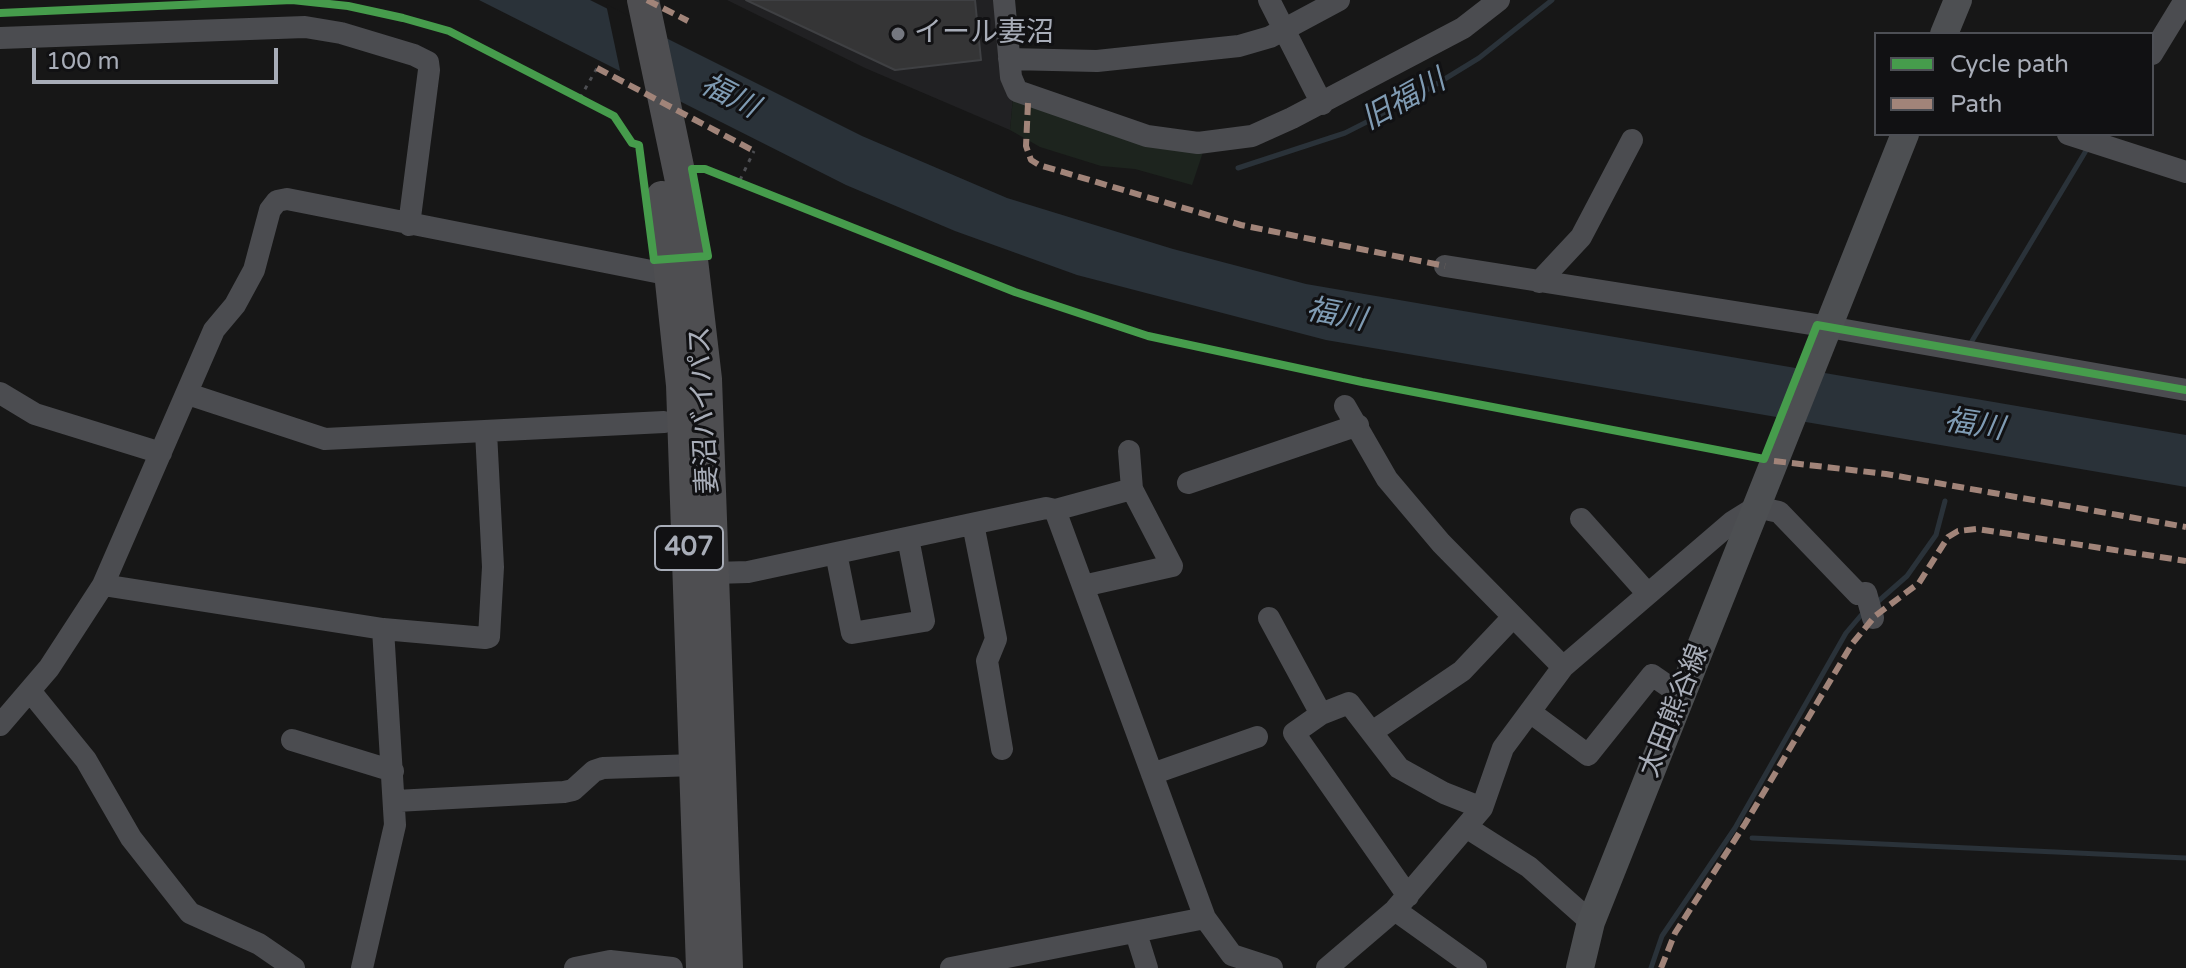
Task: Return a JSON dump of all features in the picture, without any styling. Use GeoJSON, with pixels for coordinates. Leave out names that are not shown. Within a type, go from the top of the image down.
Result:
{"type":"FeatureCollection","features":[{"type":"Feature","properties":{"kind":"highway","name":"妻沼バイパス"},"geometry":{"type":"LineString","coordinates":[[621,0],[660,134]]}},
{"type":"Feature","properties":{"kind":"highway","name":"妻沼バイパス"},"geometry":{"type":"LineString","coordinates":[[643,0],[660,134],[706,379],[714,573],[702,968]]}},
{"type":"Feature","properties":{"kind":"highway","name":"妻沼バイパス"},"geometry":{"type":"LineString","coordinates":[[684,271],[683,401],[696,765],[709,799],[727,968]]}},
{"type":"Feature","properties":{"kind":"main road"},"geometry":{"type":"LineString","coordinates":[[1945,32],[1958,0]]}},
{"type":"Feature","properties":{"kind":"main road"},"geometry":{"type":"LineString","coordinates":[[1828,330],[1904,136]]}},
{"type":"Feature","properties":{"kind":"main road","name":"太田熊谷線"},"geometry":{"type":"LineString","coordinates":[[1580,968],[1591,922],[1828,330]]}},
{"type":"Feature","properties":{"kind":"street"},"geometry":{"type":"LineString","coordinates":[[1004,0],[1011,77],[1017,91],[1166,141],[1232,141],[1322,104],[1463,28],[1499,0]]}},
{"type":"Feature","properties":{"kind":"street"},"geometry":{"type":"LineString","coordinates":[[1269,0],[1322,104]]}},
{"type":"Feature","properties":{"kind":"street"},"geometry":{"type":"LineString","coordinates":[[1009,59],[1097,61],[1254,43],[1339,0]]}},
{"type":"Feature","properties":{"kind":"street"},"geometry":{"type":"LineString","coordinates":[[2154,51],[2185,0]]}},
{"type":"Feature","properties":{"kind":"street"},"geometry":{"type":"LineString","coordinates":[[0,38],[305,27],[341,33],[414,55],[428,62],[429,70],[409,225]]}},
{"type":"Feature","properties":{"kind":"street"},"geometry":{"type":"LineString","coordinates":[[2100,139],[2186,172]]}},
{"type":"Feature","properties":{"kind":"street"},"geometry":{"type":"LineString","coordinates":[[1539,282],[1581,237],[1632,140]]}},
{"type":"Feature","properties":{"kind":"street"},"geometry":{"type":"LineString","coordinates":[[5,713],[30,691],[103,585],[214,330],[235,305],[254,270],[270,210],[277,201],[287,199],[626,267],[684,271]]}},
{"type":"Feature","properties":{"kind":"street"},"geometry":{"type":"LineString","coordinates":[[1445,266],[2186,390]]}},
{"type":"Feature","properties":{"kind":"street"},"geometry":{"type":"LineString","coordinates":[[0,393],[35,414],[161,453]]}},
{"type":"Feature","properties":{"kind":"street"},"geometry":{"type":"LineString","coordinates":[[188,394],[325,439],[664,422]]}},
{"type":"Feature","properties":{"kind":"street"},"geometry":{"type":"LineString","coordinates":[[1345,406],[1387,479],[1441,543],[1563,667]]}},
{"type":"Feature","properties":{"kind":"street"},"geometry":{"type":"LineString","coordinates":[[1188,483],[1358,425]]}},
{"type":"Feature","properties":{"kind":"street"},"geometry":{"type":"LineString","coordinates":[[103,585],[383,629],[489,637],[493,567],[486,432]]}},
{"type":"Feature","properties":{"kind":"street"},"geometry":{"type":"LineString","coordinates":[[1083,586],[1172,566],[1132,489],[1129,451]]}},
{"type":"Feature","properties":{"kind":"street"},"geometry":{"type":"LineString","coordinates":[[714,573],[748,572],[1046,508],[1055,510],[1132,489]]}},
{"type":"Feature","properties":{"kind":"street"},"geometry":{"type":"LineString","coordinates":[[1327,968],[1402,903],[1482,808],[1503,748],[1563,667],[1732,522],[1756,507],[1779,512],[1858,594],[1866,593],[1873,618]]}},
{"type":"Feature","properties":{"kind":"street"},"geometry":{"type":"LineString","coordinates":[[1055,510],[1205,918],[1232,955],[1272,968]]}},
{"type":"Feature","properties":{"kind":"street"},"geometry":{"type":"LineString","coordinates":[[1581,519],[1648,594]]}},
{"type":"Feature","properties":{"kind":"street"},"geometry":{"type":"LineString","coordinates":[[973,524],[996,639],[987,661],[1002,749]]}},
{"type":"Feature","properties":{"kind":"street"},"geometry":{"type":"LineString","coordinates":[[836,553],[852,633],[924,621],[908,538]]}},
{"type":"Feature","properties":{"kind":"street"},"geometry":{"type":"LineString","coordinates":[[1372,732],[1462,671],[1513,617]]}},
{"type":"Feature","properties":{"kind":"street"},"geometry":{"type":"LineString","coordinates":[[1269,618],[1321,714]]}},
{"type":"Feature","properties":{"kind":"street"},"geometry":{"type":"LineString","coordinates":[[362,968],[395,825],[396,801],[383,629]]}},
{"type":"Feature","properties":{"kind":"street"},"geometry":{"type":"LineString","coordinates":[[1530,712],[1588,755],[1652,675],[1681,695]]}},
{"type":"Feature","properties":{"kind":"street"},"geometry":{"type":"LineString","coordinates":[[30,691],[86,760],[131,838],[190,913],[259,944],[294,968]]}},
{"type":"Feature","properties":{"kind":"street"},"geometry":{"type":"LineString","coordinates":[[1476,968],[1402,903],[1294,733],[1321,714],[1349,703],[1399,768],[1444,793],[1482,808]]}},
{"type":"Feature","properties":{"kind":"street"},"geometry":{"type":"LineString","coordinates":[[1152,774],[1257,737]]}},
{"type":"Feature","properties":{"kind":"street"},"geometry":{"type":"LineString","coordinates":[[292,740],[393,771]]}},
{"type":"Feature","properties":{"kind":"street"},"geometry":{"type":"LineString","coordinates":[[396,801],[564,792],[573,790],[594,771],[603,768],[696,765]]}},
{"type":"Feature","properties":{"kind":"street"},"geometry":{"type":"LineString","coordinates":[[1466,827],[1529,867],[1591,922]]}},
{"type":"Feature","properties":{"kind":"street"},"geometry":{"type":"LineString","coordinates":[[951,968],[1205,918]]}},
{"type":"Feature","properties":{"kind":"street"},"geometry":{"type":"LineString","coordinates":[[1136,933],[1147,968]]}},
{"type":"Feature","properties":{"kind":"street"},"geometry":{"type":"LineString","coordinates":[[575,968],[610,961],[672,968]]}},
{"type":"Feature","properties":{"kind":"path"},"geometry":{"type":"LineString","coordinates":[[580,98],[597,68]]}},
{"type":"Feature","properties":{"kind":"path"},"geometry":{"type":"LineString","coordinates":[[567,92],[591,104]]}},
{"type":"Feature","properties":{"kind":"path"},"geometry":{"type":"LineString","coordinates":[[740,180],[754,151]]}},
{"type":"Feature","properties":{"kind":"path"},"geometry":{"type":"LineString","coordinates":[[727,174],[755,186]]}},
{"type":"Feature","properties":{"kind":"shaded area","name":"イール妻沼"},"geometry":{"type":"Polygon","coordinates":[[[727,0],[996,0],[1006,94],[1013,98],[1010,130],[865,68],[727,0]]]}},
{"type":"Feature","properties":{"kind":"shaded area"},"geometry":{"type":"Polygon","coordinates":[[[1013,98],[1203,152],[1192,185],[1135,169],[1101,166],[1040,147],[1010,130],[1013,98]]]}},
{"type":"Feature","properties":{"kind":"water","name":"福川"},"geometry":{"type":"Polygon","coordinates":[[[479,0],[590,0],[862,136],[1007,198],[1173,249],[1306,284],[2186,435],[2186,487],[1326,340],[1077,275],[955,231],[846,185],[479,0]]]}},
{"type":"Feature","properties":{"kind":"pier"},"geometry":{"type":"Polygon","coordinates":[[[606,4],[665,34],[679,105],[621,75],[606,4]]]}},
{"type":"Feature","properties":{"kind":"building"},"geometry":{"type":"Polygon","coordinates":[[[746,0],[975,0],[981,60],[895,70],[746,0]]]}},
{"type":"Feature","properties":{"kind":"waterway","name":"旧福川"},"geometry":{"type":"LineString","coordinates":[[1238,168],[1345,133],[1412,99],[1479,58],[1552,0]]}},
{"type":"Feature","properties":{"kind":"waterway"},"geometry":{"type":"LineString","coordinates":[[1972,341],[2087,149]]}},
{"type":"Feature","properties":{"kind":"waterway"},"geometry":{"type":"LineString","coordinates":[[1874,605],[1907,576],[1936,535],[1945,501]]}},
{"type":"Feature","properties":{"kind":"waterway"},"geometry":{"type":"LineString","coordinates":[[1651,968],[1662,936],[1735,828],[1846,633],[1863,613]]}},
{"type":"Feature","properties":{"kind":"waterway"},"geometry":{"type":"LineString","coordinates":[[1752,838],[2186,858]]}},
{"type":"Feature","properties":{"kind":"marked path"},"geometry":{"type":"LineString","coordinates":[[647,0],[688,21]]}},
{"type":"Feature","properties":{"kind":"marked path"},"geometry":{"type":"LineString","coordinates":[[597,68],[754,151]]}},
{"type":"Feature","properties":{"kind":"marked path"},"geometry":{"type":"LineString","coordinates":[[1028,103],[1026,146],[1031,160],[1039,165],[1241,225],[1445,266]]}},
{"type":"Feature","properties":{"kind":"marked path"},"geometry":{"type":"LineString","coordinates":[[1774,461],[1886,474],[2186,527]]}},
{"type":"Feature","properties":{"kind":"marked path"},"geometry":{"type":"LineString","coordinates":[[1661,968],[1675,933],[1745,824],[1852,644],[1875,616],[1919,583],[1948,537],[1958,531],[1977,529],[2186,561]]}},
{"type":"Feature","properties":{"kind":"cycle path"},"geometry":{"type":"LineString","coordinates":[[0,13],[292,0],[348,6],[403,18],[449,31],[614,116],[632,143],[639,145],[654,260],[708,256],[692,169],[705,169],[1015,292],[1148,336],[1362,382],[1764,459],[1817,325],[2186,390]]}},
{"type":"Feature","properties":{"kind":"place","name":"イール妻沼"},"geometry":{"type":"Point","coordinates":[898,34]}}]}
